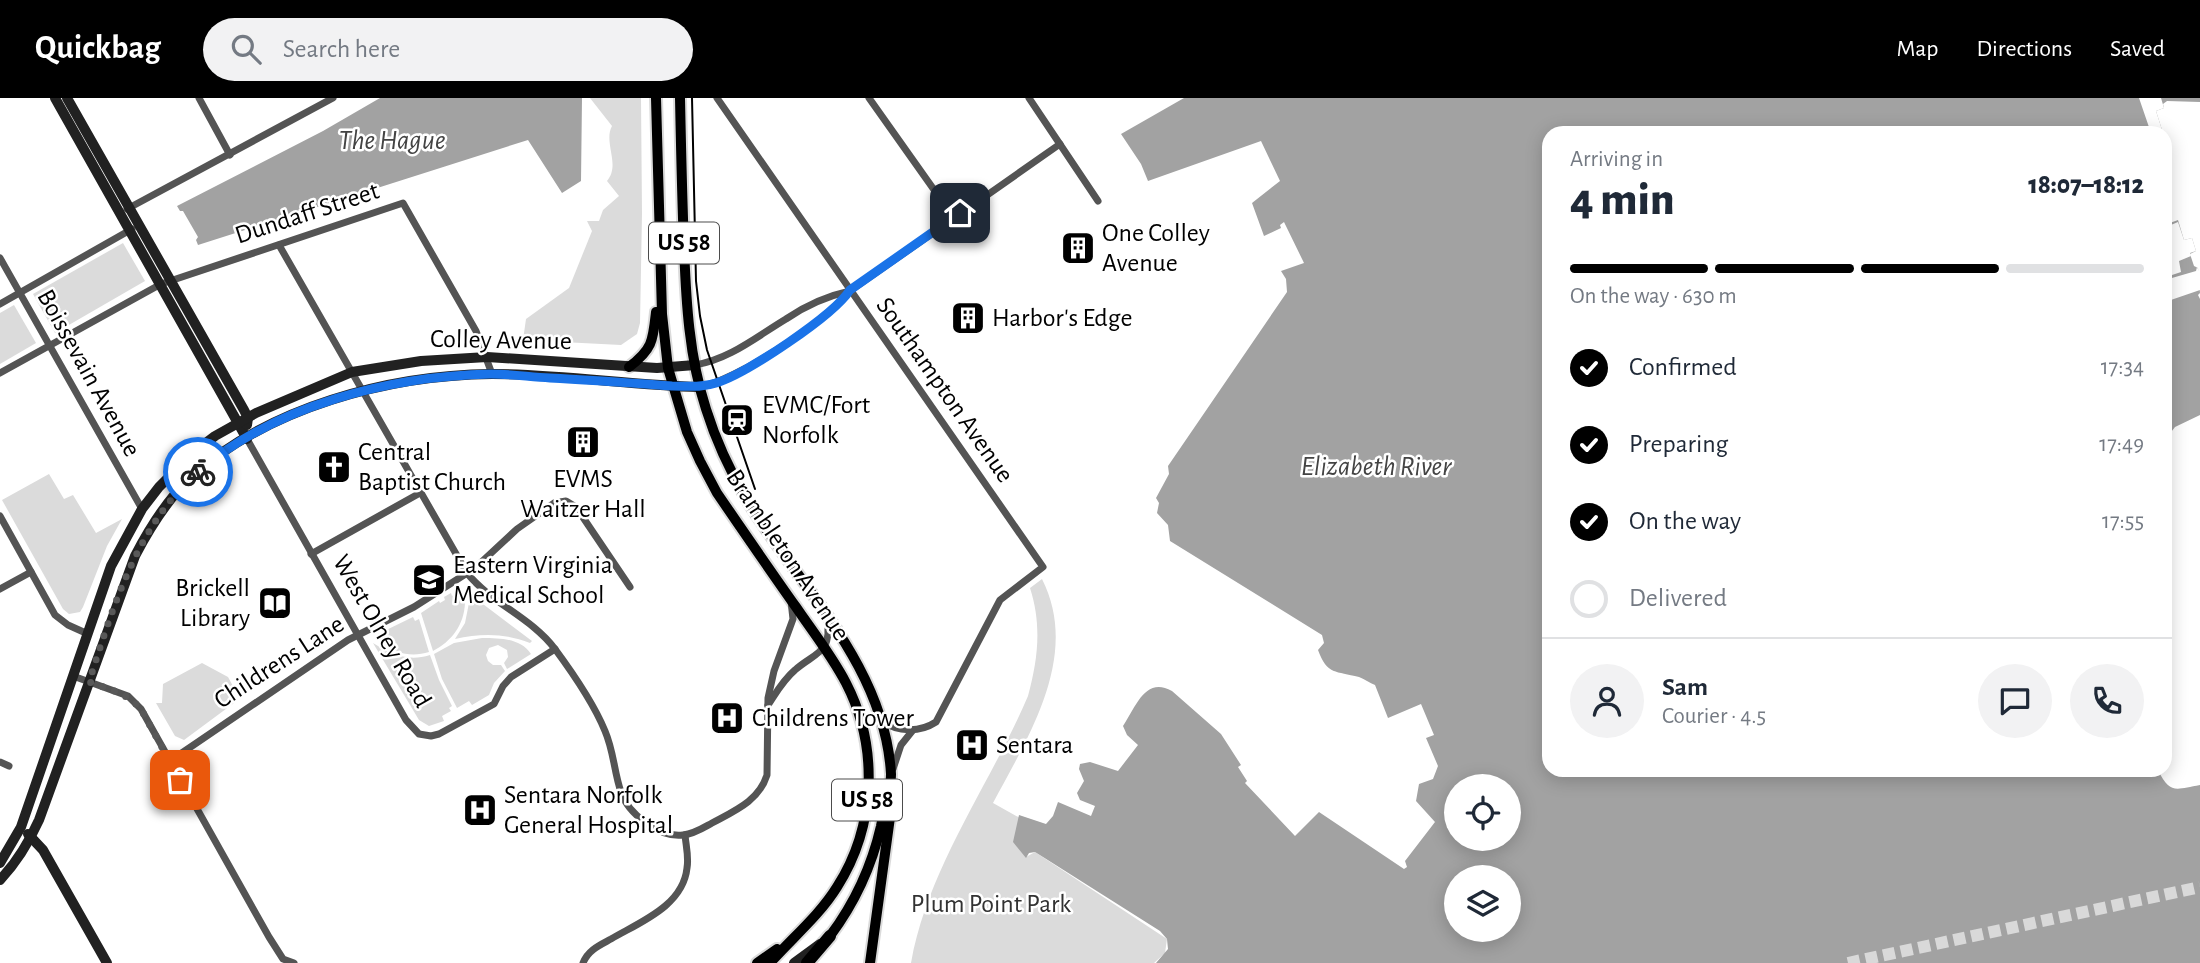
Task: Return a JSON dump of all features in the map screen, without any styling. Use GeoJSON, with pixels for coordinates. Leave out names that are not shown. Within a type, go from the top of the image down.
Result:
{"type":"FeatureCollection","features":[{"type":"Feature","properties":{"kind":"highway","name":"US 58"},"geometry":{"type":"LineString","coordinates":[[807,963],[830,936]]}},
{"type":"Feature","properties":{"kind":"main road","name":"West Olney Road"},"geometry":{"type":"LineString","coordinates":[[55,98],[125,211]]}},
{"type":"Feature","properties":{"kind":"main road","name":"West Olney Road"},"geometry":{"type":"LineString","coordinates":[[67,98],[134,228],[243,421],[247,439]]}},
{"type":"Feature","properties":{"kind":"main road","name":"Brambleton Avenue"},"geometry":{"type":"LineString","coordinates":[[656,98],[662,323],[668,369],[687,432],[708,477],[845,681],[864,732],[869,776],[867,799],[862,831],[847,869],[824,906],[770,963]]}},
{"type":"Feature","properties":{"kind":"main road","name":"Brambleton Avenue"},"geometry":{"type":"LineString","coordinates":[[680,98],[685,278],[699,387],[714,433],[734,479],[863,674],[882,721],[891,776],[880,831],[848,909],[830,936],[794,963]]}},
{"type":"Feature","properties":{"kind":"main road"},"geometry":{"type":"LineString","coordinates":[[629,367],[652,345],[660,267]]}},
{"type":"Feature","properties":{"kind":"main road","name":"Colley Avenue"},"geometry":{"type":"LineString","coordinates":[[0,863],[21,827],[111,566],[142,509],[159,486],[215,436],[276,403],[352,372],[421,361],[487,357],[668,369],[695,365]]}},
{"type":"Feature","properties":{"kind":"main road","name":"Colley Avenue"},"geometry":{"type":"LineString","coordinates":[[0,880],[32,838],[127,573],[151,527],[189,480],[225,451],[291,415],[362,390],[440,378],[492,374],[699,387]]}},
{"type":"Feature","properties":{"kind":"main road"},"geometry":{"type":"LineString","coordinates":[[870,963],[891,808],[891,776]]}},
{"type":"Feature","properties":{"kind":"main road"},"geometry":{"type":"LineString","coordinates":[[21,827],[43,850],[107,963]]}},
{"type":"Feature","properties":{"kind":"main road"},"geometry":{"type":"LineString","coordinates":[[757,963],[791,939]]}},
{"type":"Feature","properties":{"kind":"street"},"geometry":{"type":"LineString","coordinates":[[199,98],[230,155]]}},
{"type":"Feature","properties":{"kind":"street"},"geometry":{"type":"LineString","coordinates":[[125,211],[332,98]]}},
{"type":"Feature","properties":{"kind":"street","name":"Southampton Avenue"},"geometry":{"type":"LineString","coordinates":[[717,98],[1043,567],[1000,600],[936,722],[913,730]]}},
{"type":"Feature","properties":{"kind":"street"},"geometry":{"type":"LineString","coordinates":[[869,98],[954,218]]}},
{"type":"Feature","properties":{"kind":"street"},"geometry":{"type":"LineString","coordinates":[[1029,98],[1098,201]]}},
{"type":"Feature","properties":{"kind":"street","name":"Colley Avenue"},"geometry":{"type":"LineString","coordinates":[[699,387],[725,380],[752,366],[838,306],[850,290],[1060,144]]}},
{"type":"Feature","properties":{"kind":"street","name":"Dundaff Street"},"geometry":{"type":"LineString","coordinates":[[0,373],[166,282],[403,203],[476,331],[492,374]]}},
{"type":"Feature","properties":{"kind":"street"},"geometry":{"type":"LineString","coordinates":[[0,304],[134,228]]}},
{"type":"Feature","properties":{"kind":"street"},"geometry":{"type":"LineString","coordinates":[[279,245],[467,573],[498,603],[536,628],[555,649],[605,732],[624,800],[644,820],[660,830],[676,836],[685,835],[741,807],[760,791],[766,775],[768,706],[774,671],[793,619],[791,601]]}},
{"type":"Feature","properties":{"kind":"street","name":"Boissevain Avenue"},"geometry":{"type":"LineString","coordinates":[[0,258],[142,509]]}},
{"type":"Feature","properties":{"kind":"street","name":"Colley Avenue"},"geometry":{"type":"LineString","coordinates":[[695,365],[736,351],[800,310],[831,295],[850,290]]}},
{"type":"Feature","properties":{"kind":"street","name":"West Olney Road"},"geometry":{"type":"LineString","coordinates":[[247,439],[356,636],[413,729],[425,736],[439,734],[494,704],[511,677],[555,649]]}},
{"type":"Feature","properties":{"kind":"street"},"geometry":{"type":"LineString","coordinates":[[311,554],[420,493]]}},
{"type":"Feature","properties":{"kind":"street","name":"Childrens Lane"},"geometry":{"type":"LineString","coordinates":[[170,761],[249,705],[356,636],[414,607],[467,573],[517,529],[554,503],[566,501],[576,507],[630,587]]}},
{"type":"Feature","properties":{"kind":"street"},"geometry":{"type":"LineString","coordinates":[[0,516],[55,615],[68,625],[88,634]]}},
{"type":"Feature","properties":{"kind":"street"},"geometry":{"type":"LineString","coordinates":[[0,589],[31,572]]}},
{"type":"Feature","properties":{"kind":"street"},"geometry":{"type":"LineString","coordinates":[[768,706],[783,682],[796,668],[824,648],[828,638],[827,618]]}},
{"type":"Feature","properties":{"kind":"street"},"geometry":{"type":"LineString","coordinates":[[73,676],[128,696],[141,709],[269,937],[283,959],[294,963]]}},
{"type":"Feature","properties":{"kind":"street"},"geometry":{"type":"LineString","coordinates":[[882,721],[891,727],[913,730],[897,752],[891,776]]}},
{"type":"Feature","properties":{"kind":"street"},"geometry":{"type":"LineString","coordinates":[[0,762],[9,766]]}},
{"type":"Feature","properties":{"kind":"street"},"geometry":{"type":"LineString","coordinates":[[583,963],[593,949],[658,912],[674,897],[682,886],[687,869],[685,835]]}},
{"type":"Feature","properties":{"kind":"green space"},"geometry":{"type":"Polygon","coordinates":[[[590,98],[641,98],[642,214],[640,323],[637,334],[621,345],[523,340],[526,319],[569,288],[592,231],[587,221],[599,221],[603,210],[619,196],[607,181],[612,168],[609,139],[612,126],[590,98]]]}},
{"type":"Feature","properties":{"kind":"green space"},"geometry":{"type":"Polygon","coordinates":[[[123,243],[145,281],[55,333],[33,294],[123,243]]]}},
{"type":"Feature","properties":{"kind":"green space"},"geometry":{"type":"Polygon","coordinates":[[[14,305],[36,343],[0,364],[0,313],[14,305]]]}},
{"type":"Feature","properties":{"kind":"green space"},"geometry":{"type":"Polygon","coordinates":[[[49,474],[64,499],[73,495],[96,533],[122,519],[107,546],[80,612],[69,614],[63,609],[2,500],[49,474]]]}},
{"type":"Feature","properties":{"kind":"green space","name":"Plum Point Park"},"geometry":{"type":"Polygon","coordinates":[[[1042,579],[1053,608],[1056,637],[1053,666],[1034,723],[993,803],[1020,818],[1026,857],[1035,852],[1167,939],[1165,953],[1154,963],[911,963],[919,928],[945,860],[1028,696],[1037,642],[1036,615],[1030,588],[1042,579]]]}},
{"type":"Feature","properties":{"kind":"green space"},"geometry":{"type":"Polygon","coordinates":[[[459,589],[462,602],[465,603],[462,618],[451,637],[433,651],[421,613],[445,600],[444,597],[451,593],[452,596],[457,593],[456,590],[459,589]]]}},
{"type":"Feature","properties":{"kind":"green space"},"geometry":{"type":"Polygon","coordinates":[[[471,595],[532,641],[530,643],[493,635],[455,639],[465,623],[471,595]]]}},
{"type":"Feature","properties":{"kind":"green space"},"geometry":{"type":"Polygon","coordinates":[[[413,617],[415,621],[419,619],[429,652],[405,654],[382,645],[377,638],[378,634],[413,617]]]}},
{"type":"Feature","properties":{"kind":"green space"},"geometry":{"type":"Polygon","coordinates":[[[482,638],[516,642],[531,654],[507,669],[504,663],[508,657],[507,650],[498,645],[489,648],[486,655],[488,661],[493,665],[501,665],[505,671],[494,683],[489,695],[472,705],[469,701],[457,708],[442,679],[434,654],[454,643],[482,638]]]}},
{"type":"Feature","properties":{"kind":"green space"},"geometry":{"type":"Polygon","coordinates":[[[373,643],[400,656],[414,658],[430,655],[452,706],[449,708],[451,711],[442,716],[444,721],[429,726],[419,720],[373,643]]]}},
{"type":"Feature","properties":{"kind":"green space"},"geometry":{"type":"Polygon","coordinates":[[[202,663],[228,677],[234,688],[234,703],[184,740],[175,736],[156,703],[162,703],[163,684],[202,663]]]}},
{"type":"Feature","properties":{"kind":"water","name":"The Hague"},"geometry":{"type":"Polygon","coordinates":[[[380,98],[582,98],[581,181],[562,193],[528,140],[198,245],[198,237],[183,211],[177,206],[323,131],[380,98]]]}},
{"type":"Feature","properties":{"kind":"water","name":"Elizabeth River"},"geometry":{"type":"Polygon","coordinates":[[[1184,98],[2200,98],[2200,102],[2167,101],[2163,104],[2164,108],[2156,111],[2161,126],[1542,126],[1542,777],[2162,777],[2174,788],[2200,785],[2200,963],[1156,963],[1168,949],[1167,939],[1160,931],[1035,852],[1029,853],[1026,858],[1013,842],[1019,815],[1046,824],[1053,816],[1058,802],[1091,816],[1095,806],[1080,800],[1077,793],[1084,781],[1079,769],[1080,764],[1090,762],[1118,771],[1138,745],[1127,735],[1123,726],[1148,690],[1163,687],[1172,691],[1221,734],[1241,765],[1238,767],[1247,781],[1245,783],[1295,836],[1319,812],[1404,869],[1407,867],[1405,861],[1435,822],[1416,801],[1419,784],[1433,779],[1438,766],[1426,738],[1434,735],[1421,704],[1388,718],[1375,685],[1359,677],[1333,671],[1325,664],[1318,650],[1324,643],[1322,635],[1170,541],[1168,525],[1157,513],[1159,503],[1156,498],[1169,474],[1168,466],[1287,292],[1286,279],[1281,271],[1304,263],[1284,222],[1280,225],[1281,228],[1264,236],[1252,203],[1280,181],[1261,141],[1148,181],[1141,164],[1121,134],[1184,98]]]}},
{"type":"Feature","properties":{"kind":"water"},"geometry":{"type":"Polygon","coordinates":[[[2178,220],[2184,240],[2192,238],[2196,251],[2190,254],[2194,266],[2198,268],[2200,415],[2172,431],[2172,222],[2178,220]]]}},
{"type":"Feature","properties":{"kind":"pier"},"geometry":{"type":"Polygon","coordinates":[[[2139,98],[2161,98],[2164,108],[2156,111],[2161,126],[2149,126],[2139,98]]]}},
{"type":"Feature","properties":{"kind":"pier"},"geometry":{"type":"Polygon","coordinates":[[[2178,222],[2184,240],[2192,238],[2196,251],[2179,261],[2181,272],[2172,275],[2172,224],[2178,222]]]}},
{"type":"Feature","properties":{"kind":"pier"},"geometry":{"type":"Polygon","coordinates":[[[2197,267],[2200,273],[2200,290],[2172,300],[2172,278],[2196,271],[2197,267]]]}},
{"type":"Feature","properties":{"kind":"tunnel"},"geometry":{"type":"LineString","coordinates":[[1848,963],[2200,887]]}},
{"type":"Feature","properties":{"kind":"tram line"},"geometry":{"type":"LineString","coordinates":[[692,98],[696,281],[700,316],[707,350],[755,489]]}},
{"type":"Feature","properties":{"kind":"way so far"},"geometry":{"type":"LineString","coordinates":[[180,780],[134,701],[128,696],[89,682],[135,556],[159,514],[198,472]]}},
{"type":"Feature","properties":{"kind":"place","name":"One Colley Avenue"},"geometry":{"type":"Point","coordinates":[1078,248]}},
{"type":"Feature","properties":{"kind":"place","name":"Harbor's Edge"},"geometry":{"type":"Point","coordinates":[968,318]}},
{"type":"Feature","properties":{"kind":"place","name":"EVMC/Fort Norfolk"},"geometry":{"type":"Point","coordinates":[737,420]}},
{"type":"Feature","properties":{"kind":"place","name":"EVMS Waitzer Hall"},"geometry":{"type":"Point","coordinates":[583,442]}},
{"type":"Feature","properties":{"kind":"place","name":"Central Baptist Church"},"geometry":{"type":"Point","coordinates":[334,467]}},
{"type":"Feature","properties":{"kind":"place","name":"Eastern Virginia Medical School"},"geometry":{"type":"Point","coordinates":[429,580]}},
{"type":"Feature","properties":{"kind":"place","name":"Brickell Library"},"geometry":{"type":"Point","coordinates":[275,603]}},
{"type":"Feature","properties":{"kind":"place","name":"Childrens Tower"},"geometry":{"type":"Point","coordinates":[727,718]}},
{"type":"Feature","properties":{"kind":"place","name":"Sentara"},"geometry":{"type":"Point","coordinates":[972,745]}},
{"type":"Feature","properties":{"kind":"place","name":"Sentara Norfolk General Hospital"},"geometry":{"type":"Point","coordinates":[480,810]}},
{"type":"Feature","properties":{"kind":"route"},"geometry":{"type":"LineString","coordinates":[[198,472],[225,451],[265,428],[291,415],[362,390],[440,378],[492,374],[672,386],[699,387],[718,383],[752,366],[838,306],[850,290],[960,213]]}}]}
